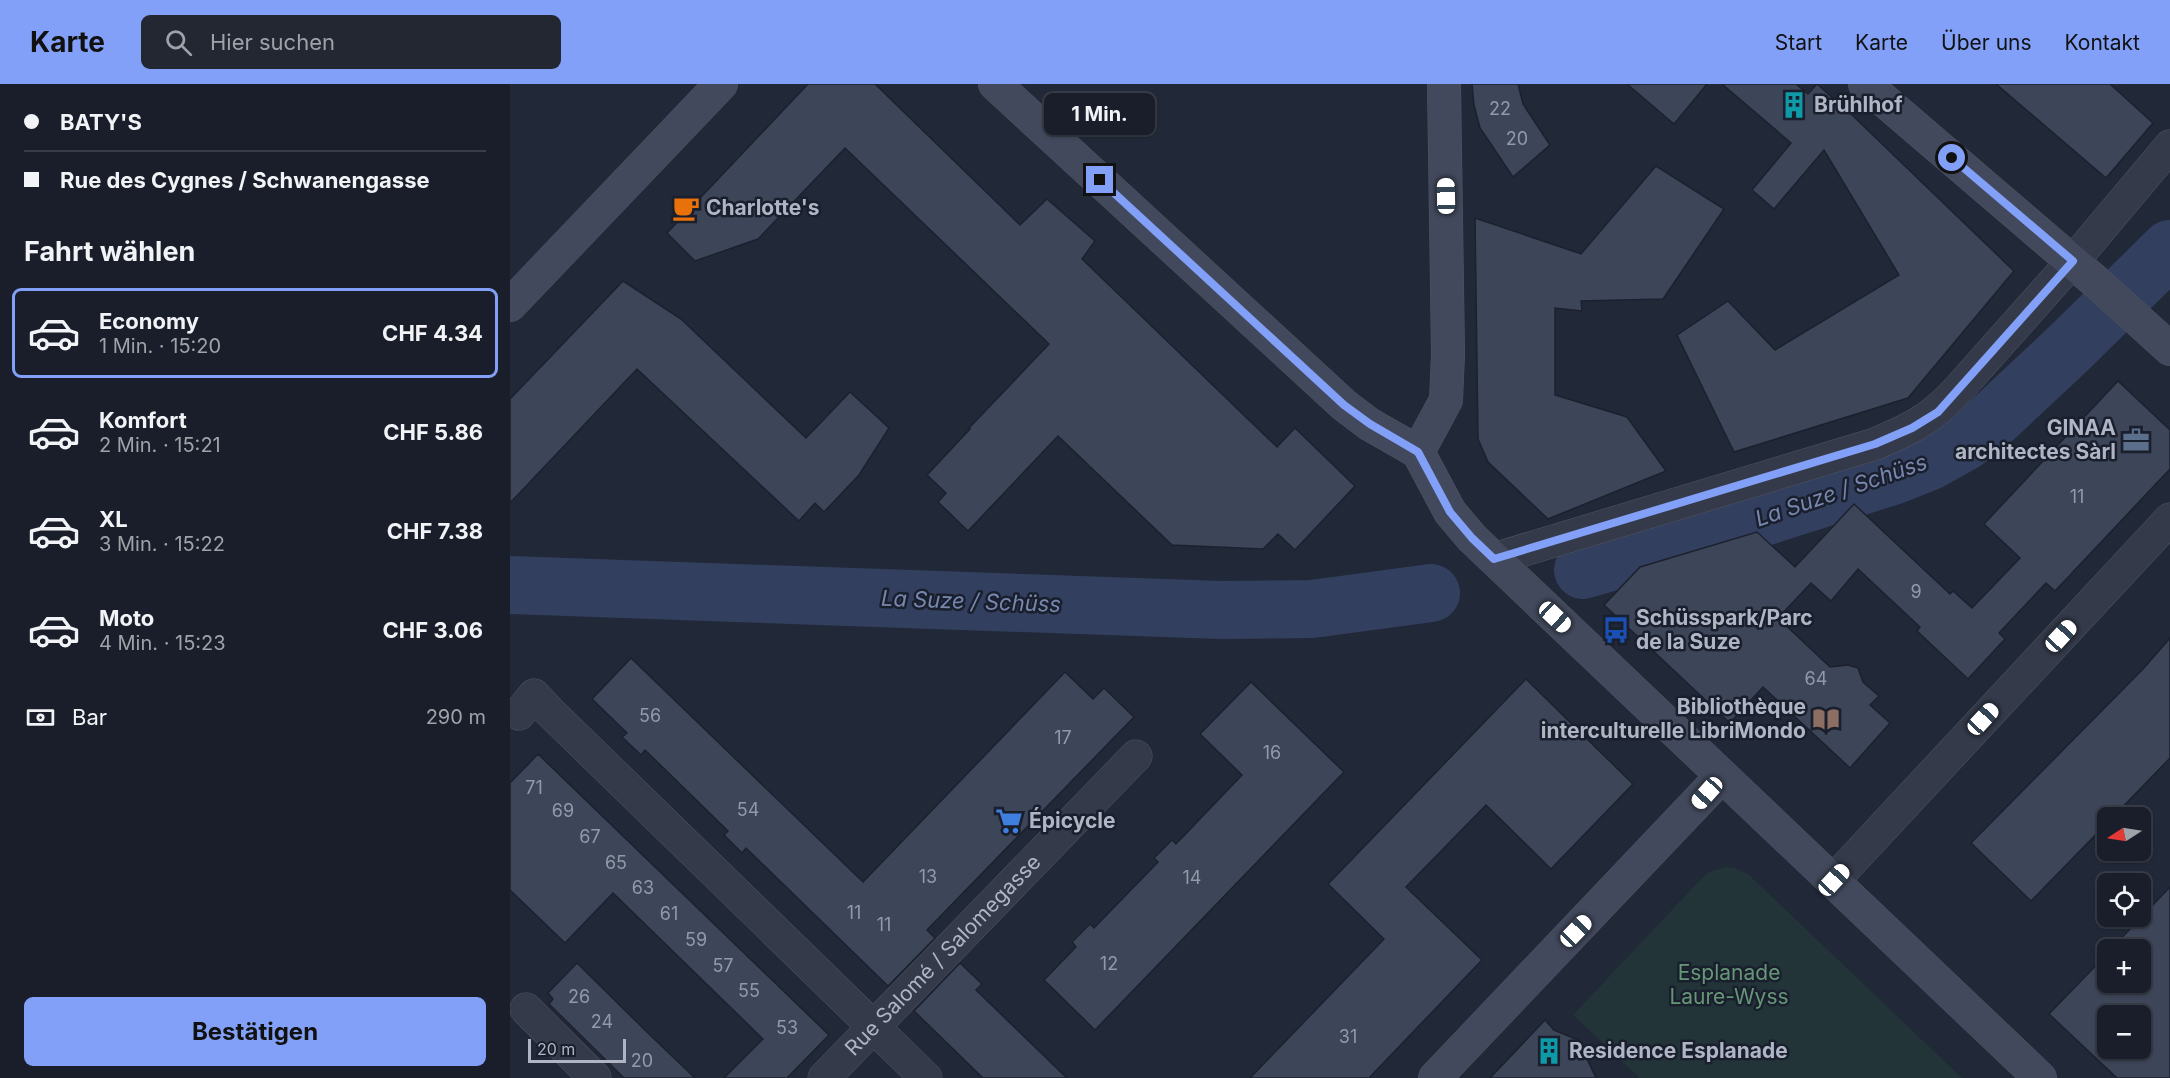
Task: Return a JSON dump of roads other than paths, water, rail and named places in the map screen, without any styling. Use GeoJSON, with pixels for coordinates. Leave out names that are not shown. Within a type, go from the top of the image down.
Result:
{"type":"FeatureCollection","features":[{"type":"Feature","properties":{"kind":"street"},"geometry":{"type":"LineString","coordinates":[[510,305],[721,84]]}},
{"type":"Feature","properties":{"kind":"street"},"geometry":{"type":"LineString","coordinates":[[995,84],[1344,405],[1370,424],[1418,452],[1450,512],[1472,538],[2040,1078]]}},
{"type":"Feature","properties":{"kind":"street"},"geometry":{"type":"LineString","coordinates":[[1418,452],[1446,400],[1448,354],[1444,84]]}},
{"type":"Feature","properties":{"kind":"street"},"geometry":{"type":"LineString","coordinates":[[1865,84],[2073,261],[2170,349]]}},
{"type":"Feature","properties":{"kind":"street"},"geometry":{"type":"LineString","coordinates":[[1494,559],[1875,444],[1912,428],[1938,412],[2073,261],[2170,146]]}},
{"type":"Feature","properties":{"kind":"street"},"geometry":{"type":"LineString","coordinates":[[1834,880],[2170,519]]}},
{"type":"Feature","properties":{"kind":"street"},"geometry":{"type":"LineString","coordinates":[[519,714],[534,694],[872,1028],[926,1078]]}},
{"type":"Feature","properties":{"kind":"street","name":"Rue Salomé / Salomegasse"},"geometry":{"type":"LineString","coordinates":[[824,1078],[1136,756]]}},
{"type":"Feature","properties":{"kind":"street"},"geometry":{"type":"LineString","coordinates":[[1436,1078],[1721,777]]}},
{"type":"Feature","properties":{"kind":"street"},"geometry":{"type":"LineString","coordinates":[[526,1009],[595,1078]]}},
{"type":"Feature","properties":{"kind":"waterway","name":"La Suze / Schüss"},"geometry":{"type":"LineString","coordinates":[[1583,570],[1729,528],[1895,475],[1930,461],[1964,442],[1989,423],[2170,249]]}},
{"type":"Feature","properties":{"kind":"waterway","name":"La Suze / Schüss"},"geometry":{"type":"LineString","coordinates":[[510,585],[1221,610],[1312,609],[1431,593]]}},
{"type":"Feature","properties":{"kind":"place","name":"Brühlhof"},"geometry":{"type":"Point","coordinates":[1794,105]}},
{"type":"Feature","properties":{"kind":"place","name":"Charlotte's"},"geometry":{"type":"Point","coordinates":[686,208]}},
{"type":"Feature","properties":{"kind":"place","name":"GINAA architectes Sàrl"},"geometry":{"type":"Point","coordinates":[2136,440]}},
{"type":"Feature","properties":{"kind":"place","name":"Schüsspark/Parc de la Suze"},"geometry":{"type":"Point","coordinates":[1616,630]}},
{"type":"Feature","properties":{"kind":"place","name":"Bibliothèque interculturelle LibriMondo"},"geometry":{"type":"Point","coordinates":[1826,719]}},
{"type":"Feature","properties":{"kind":"place","name":"Épicycle"},"geometry":{"type":"Point","coordinates":[1009,821]}},
{"type":"Feature","properties":{"kind":"place","name":"Residence Esplanade"},"geometry":{"type":"Point","coordinates":[1549,1051]}},
{"type":"Feature","properties":{"kind":"park label","name":"Esplanade Laure-Wyss"},"geometry":{"type":"Point","coordinates":[1729,985]}}]}
